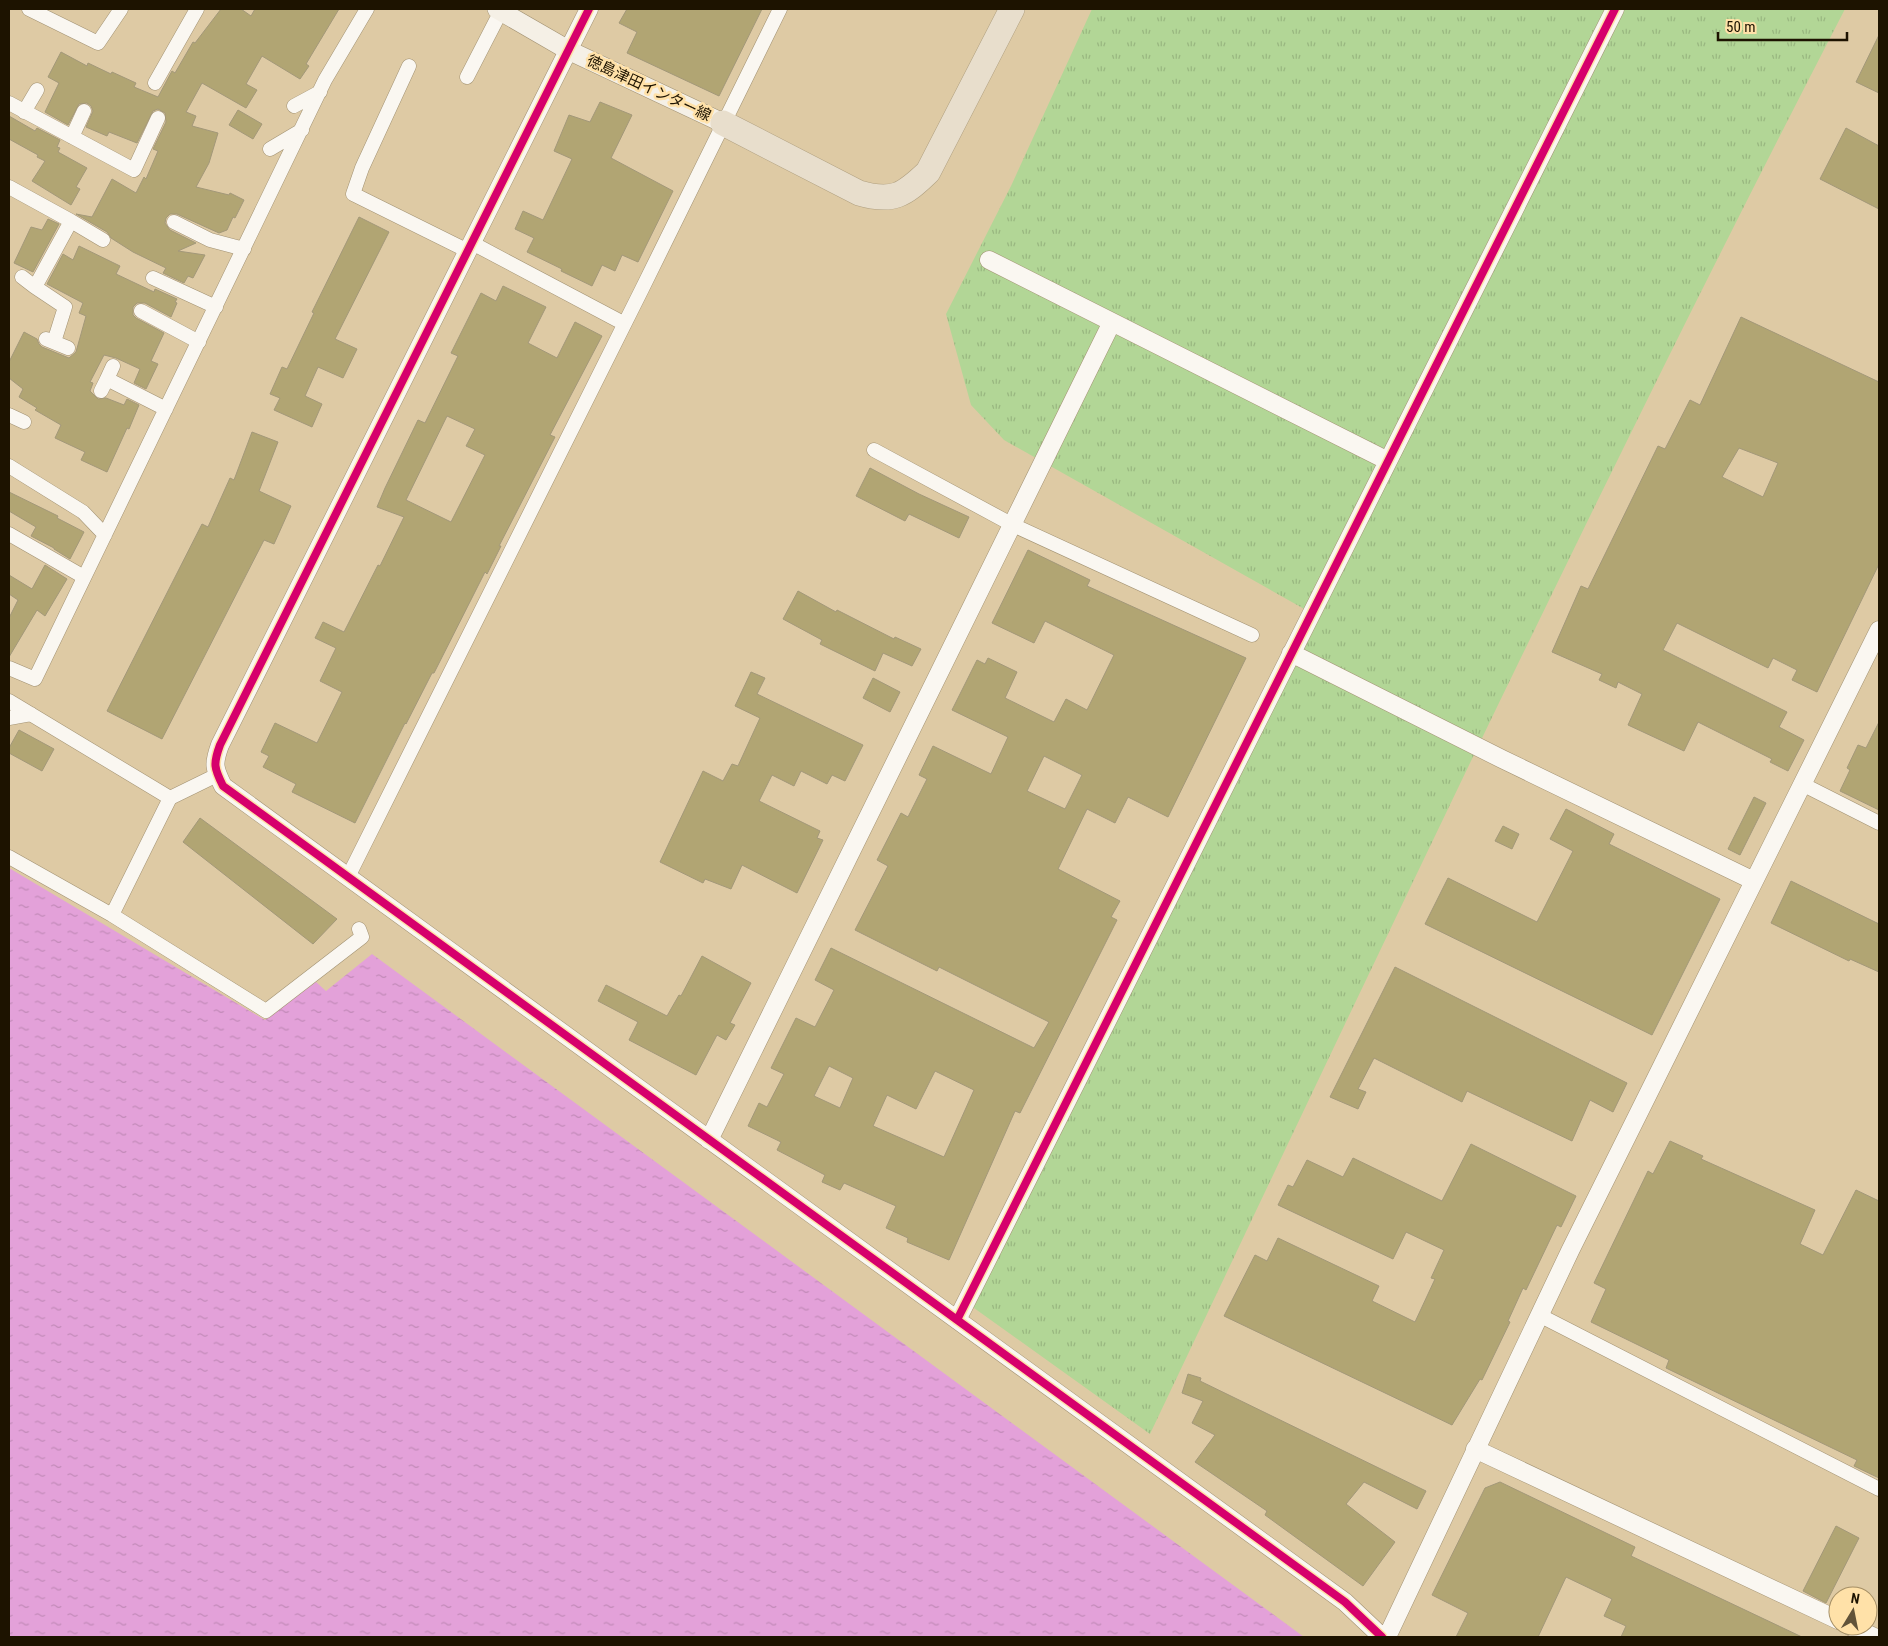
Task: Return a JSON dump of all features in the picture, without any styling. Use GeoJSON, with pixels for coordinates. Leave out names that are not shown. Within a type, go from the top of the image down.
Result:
{"type":"FeatureCollection","features":[{"type":"Feature","properties":{"kind":"highway"},"geometry":{"type":"LineString","coordinates":[[723,123],[859,193],[876,198],[895,197],[912,187],[928,172],[1012,9]]}},
{"type":"Feature","properties":{"kind":"main road","name":"徳島津田インター線"},"geometry":{"type":"LineString","coordinates":[[499,10],[568,50],[723,123]]}},
{"type":"Feature","properties":{"kind":"street"},"geometry":{"type":"LineString","coordinates":[[30,9],[56,14],[98,43],[121,9]]}},
{"type":"Feature","properties":{"kind":"street"},"geometry":{"type":"LineString","coordinates":[[155,84],[197,9]]}},
{"type":"Feature","properties":{"kind":"street"},"geometry":{"type":"LineString","coordinates":[[9,668],[35,679],[320,92],[367,9]]}},
{"type":"Feature","properties":{"kind":"street"},"geometry":{"type":"LineString","coordinates":[[589,9],[220,745],[214,761],[217,774],[223,786],[1345,1602],[1382,1637]]}},
{"type":"Feature","properties":{"kind":"street"},"geometry":{"type":"LineString","coordinates":[[348,877],[780,9]]}},
{"type":"Feature","properties":{"kind":"street"},"geometry":{"type":"LineString","coordinates":[[957,1320],[1615,9]]}},
{"type":"Feature","properties":{"kind":"street"},"geometry":{"type":"LineString","coordinates":[[467,77],[499,10]]}},
{"type":"Feature","properties":{"kind":"street"},"geometry":{"type":"LineString","coordinates":[[408,66],[362,168],[353,194],[470,247],[623,323]]}},
{"type":"Feature","properties":{"kind":"street"},"geometry":{"type":"LineString","coordinates":[[24,112],[37,90]]}},
{"type":"Feature","properties":{"kind":"street"},"geometry":{"type":"LineString","coordinates":[[294,106],[320,92]]}},
{"type":"Feature","properties":{"kind":"street"},"geometry":{"type":"LineString","coordinates":[[9,103],[134,170],[158,118]]}},
{"type":"Feature","properties":{"kind":"street"},"geometry":{"type":"LineString","coordinates":[[72,137],[84,111]]}},
{"type":"Feature","properties":{"kind":"street"},"geometry":{"type":"LineString","coordinates":[[270,149],[303,130]]}},
{"type":"Feature","properties":{"kind":"street"},"geometry":{"type":"LineString","coordinates":[[9,187],[103,240]]}},
{"type":"Feature","properties":{"kind":"street"},"geometry":{"type":"LineString","coordinates":[[35,287],[71,221]]}},
{"type":"Feature","properties":{"kind":"street"},"geometry":{"type":"LineString","coordinates":[[174,222],[210,240],[244,249]]}},
{"type":"Feature","properties":{"kind":"street"},"geometry":{"type":"LineString","coordinates":[[989,260],[1388,461]]}},
{"type":"Feature","properties":{"kind":"street"},"geometry":{"type":"LineString","coordinates":[[22,277],[65,307],[50,340],[68,348]]}},
{"type":"Feature","properties":{"kind":"street"},"geometry":{"type":"LineString","coordinates":[[153,278],[216,307]]}},
{"type":"Feature","properties":{"kind":"street"},"geometry":{"type":"LineString","coordinates":[[141,311],[199,342]]}},
{"type":"Feature","properties":{"kind":"street"},"geometry":{"type":"LineString","coordinates":[[709,1140],[1112,322]]}},
{"type":"Feature","properties":{"kind":"street"},"geometry":{"type":"LineString","coordinates":[[113,366],[104,385],[166,409]]}},
{"type":"Feature","properties":{"kind":"street"},"geometry":{"type":"LineString","coordinates":[[9,415],[24,422]]}},
{"type":"Feature","properties":{"kind":"street"},"geometry":{"type":"LineString","coordinates":[[874,450],[1013,525],[1252,635]]}},
{"type":"Feature","properties":{"kind":"street"},"geometry":{"type":"LineString","coordinates":[[9,466],[83,512],[104,535]]}},
{"type":"Feature","properties":{"kind":"street"},"geometry":{"type":"LineString","coordinates":[[9,534],[84,577]]}},
{"type":"Feature","properties":{"kind":"street"},"geometry":{"type":"LineString","coordinates":[[1387,1637],[1539,1315],[1879,630]]}},
{"type":"Feature","properties":{"kind":"street"},"geometry":{"type":"LineString","coordinates":[[1292,653],[1511,763],[1754,881]]}},
{"type":"Feature","properties":{"kind":"street"},"geometry":{"type":"LineString","coordinates":[[9,701],[170,798]]}},
{"type":"Feature","properties":{"kind":"street"},"geometry":{"type":"LineString","coordinates":[[9,718],[31,714]]}},
{"type":"Feature","properties":{"kind":"street"},"geometry":{"type":"LineString","coordinates":[[112,915],[170,798],[217,774]]}},
{"type":"Feature","properties":{"kind":"street"},"geometry":{"type":"LineString","coordinates":[[1802,784],[1879,823]]}},
{"type":"Feature","properties":{"kind":"street"},"geometry":{"type":"LineString","coordinates":[[9,857],[112,915],[266,1011],[362,937],[359,929]]}},
{"type":"Feature","properties":{"kind":"street"},"geometry":{"type":"LineString","coordinates":[[1539,1315],[1879,1489]]}},
{"type":"Feature","properties":{"kind":"street"},"geometry":{"type":"LineString","coordinates":[[1475,1449],[1828,1615]]}},
{"type":"Feature","properties":{"kind":"green space"},"geometry":{"type":"Polygon","coordinates":[[[1092,9],[1845,9],[1666,362],[1491,718],[1150,1434],[967,1303],[1306,610],[1004,440],[971,405],[946,314],[1011,186],[1092,9]]]}},
{"type":"Feature","properties":{"kind":"water"},"geometry":{"type":"Polygon","coordinates":[[[9,868],[265,1020],[316,982],[326,991],[372,954],[1304,1637],[9,1637],[9,868]]]}},
{"type":"Feature","properties":{"kind":"building"},"geometry":{"type":"Polygon","coordinates":[[[221,9],[241,9],[251,16],[255,9],[339,9],[306,64],[309,66],[300,79],[262,56],[246,84],[257,90],[246,108],[202,83],[186,112],[196,116],[192,126],[218,133],[209,163],[196,187],[229,195],[230,193],[244,200],[227,230],[219,233],[177,214],[170,214],[166,218],[165,223],[170,230],[196,243],[178,251],[205,255],[193,278],[188,276],[184,283],[163,273],[166,268],[133,252],[111,238],[107,232],[76,214],[92,217],[112,179],[136,193],[144,177],[146,179],[158,151],[153,149],[166,122],[165,113],[158,109],[153,111],[137,143],[109,132],[107,136],[86,127],[93,111],[87,103],[79,104],[68,125],[45,112],[59,83],[48,77],[61,52],[87,66],[88,63],[136,83],[134,87],[158,97],[172,71],[175,73],[193,42],[195,43],[221,9]]]}},
{"type":"Feature","properties":{"kind":"building"},"geometry":{"type":"Polygon","coordinates":[[[627,9],[762,9],[719,96],[627,53],[637,32],[619,23],[627,9]]]}},
{"type":"Feature","properties":{"kind":"building"},"geometry":{"type":"Polygon","coordinates":[[[1879,35],[1879,93],[1856,82],[1879,35]]]}},
{"type":"Feature","properties":{"kind":"building"},"geometry":{"type":"Polygon","coordinates":[[[600,102],[632,115],[611,158],[673,191],[638,262],[622,255],[615,271],[602,265],[592,286],[527,252],[534,238],[515,229],[523,211],[543,220],[572,159],[554,151],[569,115],[590,122],[600,102]]]}},
{"type":"Feature","properties":{"kind":"building"},"geometry":{"type":"Polygon","coordinates":[[[238,110],[262,124],[253,139],[229,125],[238,110]]]}},
{"type":"Feature","properties":{"kind":"building"},"geometry":{"type":"Polygon","coordinates":[[[9,116],[35,131],[37,128],[60,140],[57,147],[60,148],[58,152],[87,168],[76,187],[80,189],[71,205],[32,181],[45,161],[9,139],[9,116]]]}},
{"type":"Feature","properties":{"kind":"building"},"geometry":{"type":"Polygon","coordinates":[[[1846,128],[1879,146],[1879,209],[1820,179],[1846,128]]]}},
{"type":"Feature","properties":{"kind":"building"},"geometry":{"type":"Polygon","coordinates":[[[359,217],[389,232],[335,339],[357,349],[343,378],[318,367],[305,396],[322,404],[312,427],[274,410],[280,398],[270,394],[282,367],[287,369],[314,313],[312,312],[359,217]]]}},
{"type":"Feature","properties":{"kind":"building"},"geometry":{"type":"Polygon","coordinates":[[[48,219],[59,224],[33,272],[14,263],[31,227],[42,230],[48,219]]]}},
{"type":"Feature","properties":{"kind":"building"},"geometry":{"type":"Polygon","coordinates":[[[79,246],[120,266],[116,274],[154,292],[155,289],[177,299],[171,317],[145,303],[137,303],[133,307],[133,315],[136,318],[164,333],[151,361],[158,364],[146,389],[134,383],[140,369],[116,358],[104,355],[90,382],[93,383],[90,391],[98,399],[106,398],[124,405],[127,399],[139,405],[107,472],[81,460],[85,452],[55,438],[61,425],[35,410],[37,408],[19,397],[23,389],[9,378],[9,362],[24,332],[37,339],[42,347],[69,358],[76,352],[86,316],[79,313],[83,303],[47,284],[63,254],[73,260],[79,246]]]}},
{"type":"Feature","properties":{"kind":"building"},"geometry":{"type":"Polygon","coordinates":[[[503,286],[546,307],[528,343],[557,358],[575,322],[602,336],[550,435],[555,437],[499,546],[501,546],[487,574],[485,572],[434,673],[432,673],[405,723],[355,823],[292,792],[296,784],[263,767],[269,756],[261,752],[275,723],[317,743],[342,692],[320,681],[336,648],[315,638],[323,622],[344,632],[378,565],[380,566],[404,517],[377,507],[385,488],[418,420],[425,423],[458,356],[451,353],[481,293],[496,301],[503,286]],[[447,416],[406,500],[451,522],[485,455],[466,446],[475,429],[447,416]]]}},
{"type":"Feature","properties":{"kind":"building"},"geometry":{"type":"Polygon","coordinates":[[[1741,317],[1879,382],[1879,564],[1817,692],[1792,680],[1797,670],[1773,658],[1768,668],[1677,623],[1663,650],[1787,712],[1779,727],[1804,740],[1788,771],[1770,762],[1772,759],[1698,722],[1684,751],[1628,725],[1642,694],[1618,682],[1616,688],[1599,680],[1602,674],[1552,652],[1581,586],[1588,589],[1658,446],[1665,449],[1690,400],[1700,405],[1741,317]],[[1739,448],[1722,477],[1763,497],[1778,463],[1739,448]]]}},
{"type":"Feature","properties":{"kind":"building"},"geometry":{"type":"Polygon","coordinates":[[[252,432],[278,442],[259,491],[291,506],[274,544],[264,540],[162,739],[107,711],[202,524],[208,527],[230,478],[234,480],[252,432]]]}},
{"type":"Feature","properties":{"kind":"building"},"geometry":{"type":"Polygon","coordinates":[[[870,468],[919,494],[969,517],[959,538],[909,514],[905,521],[856,496],[870,468]]]}},
{"type":"Feature","properties":{"kind":"building"},"geometry":{"type":"Polygon","coordinates":[[[9,492],[58,516],[57,518],[84,532],[70,559],[31,536],[36,527],[9,511],[9,492]]]}},
{"type":"Feature","properties":{"kind":"building"},"geometry":{"type":"Polygon","coordinates":[[[1028,550],[1090,580],[1087,586],[1246,658],[1168,817],[1128,797],[1115,823],[1087,809],[1058,869],[1120,901],[1111,917],[1117,920],[1020,1113],[1015,1111],[949,1260],[907,1242],[908,1238],[886,1228],[896,1206],[844,1183],[840,1190],[822,1182],[825,1175],[777,1150],[781,1142],[748,1126],[759,1103],[767,1107],[784,1074],[771,1068],[796,1018],[815,1027],[834,990],[815,980],[831,948],[1034,1048],[1049,1022],[939,967],[937,971],[855,930],[888,866],[877,860],[901,813],[908,817],[927,779],[919,775],[933,746],[991,774],[1008,737],[952,710],[977,660],[985,664],[988,658],[1017,672],[1005,698],[1054,722],[1066,699],[1087,710],[1114,655],[1045,621],[1034,643],[992,623],[1028,550]],[[1044,756],[1027,791],[1065,809],[1082,775],[1044,756]],[[829,1066],[814,1096],[840,1108],[853,1078],[829,1066]],[[935,1071],[916,1109],[887,1095],[873,1126],[944,1157],[974,1090],[935,1071]]]}},
{"type":"Feature","properties":{"kind":"building"},"geometry":{"type":"Polygon","coordinates":[[[45,565],[67,579],[45,616],[37,610],[9,657],[9,618],[18,600],[9,594],[9,575],[32,589],[45,565]]]}},
{"type":"Feature","properties":{"kind":"building"},"geometry":{"type":"Polygon","coordinates":[[[798,591],[836,612],[837,610],[894,639],[895,637],[921,649],[912,666],[883,653],[875,671],[820,644],[822,640],[783,619],[798,591]]]}},
{"type":"Feature","properties":{"kind":"building"},"geometry":{"type":"Polygon","coordinates":[[[751,672],[765,678],[757,694],[863,745],[845,781],[832,775],[827,784],[801,771],[794,786],[772,775],[759,801],[820,831],[817,838],[823,840],[797,893],[742,865],[731,889],[705,879],[703,883],[660,862],[703,771],[723,781],[732,764],[738,766],[760,718],[735,706],[751,672]]]}},
{"type":"Feature","properties":{"kind":"building"},"geometry":{"type":"Polygon","coordinates":[[[873,678],[900,692],[890,712],[863,698],[873,678]]]}},
{"type":"Feature","properties":{"kind":"building"},"geometry":{"type":"Polygon","coordinates":[[[1879,722],[1879,810],[1840,791],[1850,770],[1847,768],[1858,745],[1866,748],[1879,722]]]}},
{"type":"Feature","properties":{"kind":"building"},"geometry":{"type":"Polygon","coordinates":[[[19,730],[54,749],[42,771],[9,753],[9,748],[19,730]]]}},
{"type":"Feature","properties":{"kind":"building"},"geometry":{"type":"Polygon","coordinates":[[[1754,797],[1766,803],[1740,855],[1728,849],[1754,797]]]}},
{"type":"Feature","properties":{"kind":"building"},"geometry":{"type":"Polygon","coordinates":[[[1566,809],[1614,834],[1609,844],[1720,899],[1652,1035],[1425,924],[1448,878],[1537,922],[1573,851],[1550,839],[1566,809]]]}},
{"type":"Feature","properties":{"kind":"building"},"geometry":{"type":"Polygon","coordinates":[[[200,818],[337,919],[313,944],[183,842],[200,818]]]}},
{"type":"Feature","properties":{"kind":"building"},"geometry":{"type":"Polygon","coordinates":[[[1503,826],[1519,834],[1512,849],[1495,841],[1503,826]]]}},
{"type":"Feature","properties":{"kind":"building"},"geometry":{"type":"Polygon","coordinates":[[[1791,881],[1879,924],[1879,972],[1850,959],[1849,961],[1771,923],[1791,881]]]}},
{"type":"Feature","properties":{"kind":"building"},"geometry":{"type":"Polygon","coordinates":[[[702,956],[751,983],[730,1023],[735,1025],[726,1040],[717,1035],[696,1075],[629,1040],[638,1022],[598,1001],[606,985],[667,1016],[679,995],[681,996],[702,956]]]}},
{"type":"Feature","properties":{"kind":"building"},"geometry":{"type":"Polygon","coordinates":[[[1395,967],[1627,1083],[1613,1112],[1590,1100],[1572,1141],[1467,1091],[1462,1102],[1374,1058],[1358,1089],[1366,1092],[1358,1109],[1330,1097],[1395,967]]]}},
{"type":"Feature","properties":{"kind":"building"},"geometry":{"type":"Polygon","coordinates":[[[1670,1141],[1703,1156],[1701,1159],[1815,1210],[1800,1244],[1823,1255],[1856,1190],[1879,1201],[1879,1478],[1854,1466],[1857,1460],[1666,1368],[1669,1360],[1591,1322],[1606,1289],[1594,1283],[1648,1171],[1653,1174],[1670,1141]]]}},
{"type":"Feature","properties":{"kind":"building"},"geometry":{"type":"Polygon","coordinates":[[[1471,1144],[1576,1196],[1561,1227],[1557,1225],[1526,1290],[1523,1288],[1508,1321],[1510,1322],[1482,1380],[1480,1379],[1452,1425],[1224,1316],[1255,1255],[1267,1261],[1278,1238],[1379,1286],[1372,1301],[1415,1322],[1435,1279],[1431,1278],[1444,1250],[1406,1232],[1393,1259],[1278,1205],[1288,1185],[1293,1187],[1307,1160],[1343,1177],[1353,1158],[1442,1201],[1471,1144]]]}},
{"type":"Feature","properties":{"kind":"building"},"geometry":{"type":"Polygon","coordinates":[[[1188,1374],[1201,1378],[1200,1381],[1426,1491],[1417,1509],[1364,1482],[1346,1504],[1395,1542],[1363,1586],[1265,1515],[1267,1511],[1195,1462],[1215,1435],[1192,1423],[1203,1401],[1182,1393],[1188,1374]]]}},
{"type":"Feature","properties":{"kind":"building"},"geometry":{"type":"Polygon","coordinates":[[[1500,1482],[1635,1547],[1631,1556],[1802,1637],[1621,1637],[1626,1626],[1604,1616],[1612,1599],[1566,1577],[1538,1637],[1456,1637],[1468,1613],[1432,1595],[1485,1488],[1500,1482]]]}},
{"type":"Feature","properties":{"kind":"building"},"geometry":{"type":"Polygon","coordinates":[[[1836,1526],[1859,1538],[1835,1586],[1828,1586],[1828,1599],[1826,1603],[1803,1591],[1836,1526]]]}},
{"type":"Feature","properties":{"kind":"cycle path"},"geometry":{"type":"LineString","coordinates":[[589,9],[220,745],[216,757],[216,770],[220,780],[223,786],[1345,1602],[1382,1637]]}},
{"type":"Feature","properties":{"kind":"cycle path"},"geometry":{"type":"LineString","coordinates":[[957,1320],[1615,9]]}}]}
